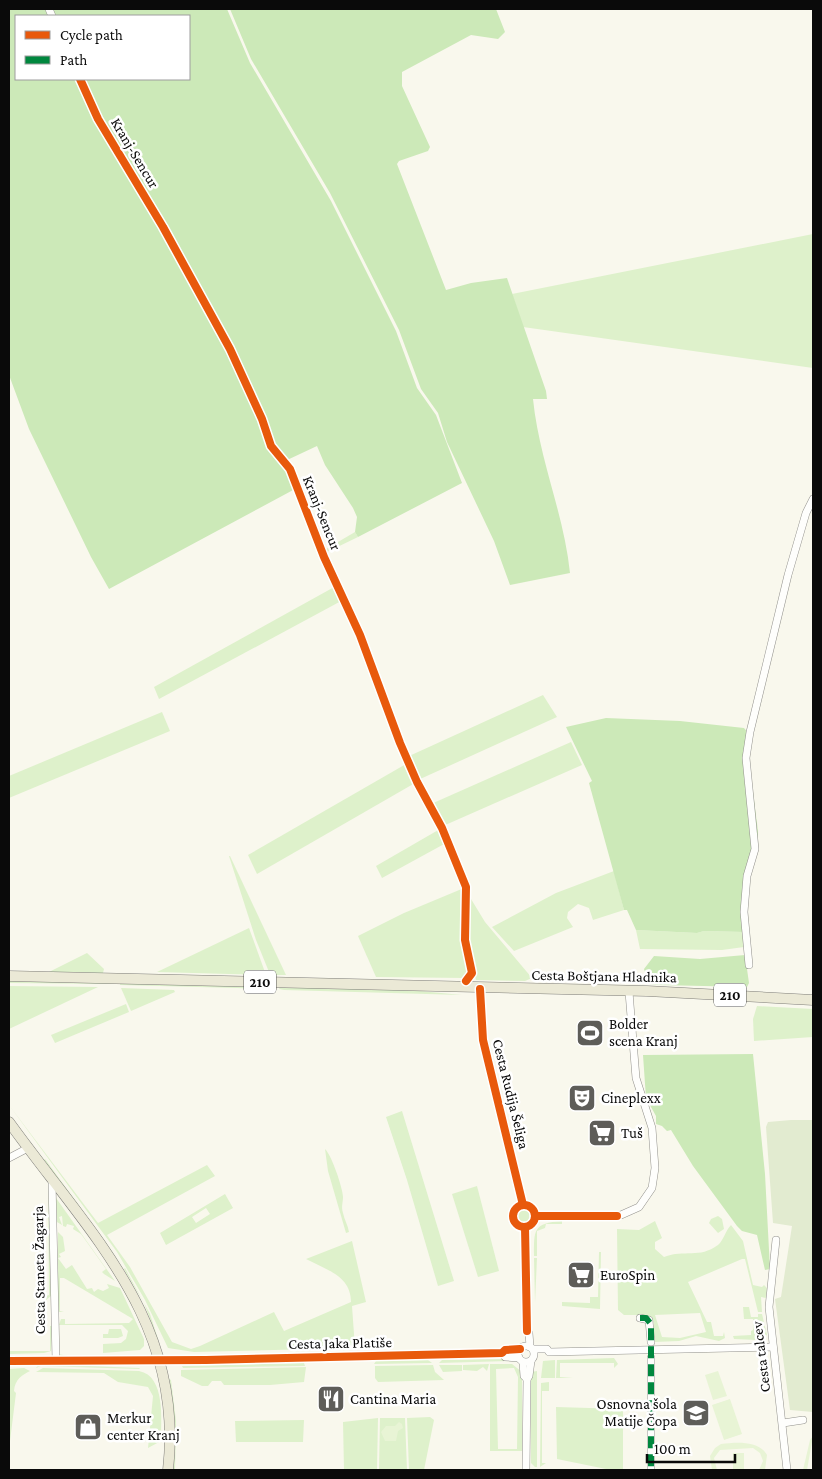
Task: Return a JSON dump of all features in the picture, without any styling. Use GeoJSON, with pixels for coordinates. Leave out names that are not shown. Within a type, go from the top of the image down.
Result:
{"type":"FeatureCollection","features":[{"type":"Feature","properties":{"kind":"main road","name":"Cesta Boštjana Hladnika"},"geometry":{"type":"LineString","coordinates":[[9,976],[629,992],[813,1000]]}},
{"type":"Feature","properties":{"kind":"main road","name":"Cesta Staneta Žagarja"},"geometry":{"type":"LineString","coordinates":[[9,1122],[106,1250],[129,1287],[148,1326],[159,1360],[169,1410],[168,1470]]}},
{"type":"Feature","properties":{"kind":"street","name":"Kranj-Sencur"},"geometry":{"type":"LineString","coordinates":[[80,80],[98,119],[175,248],[230,349],[259,412],[271,446],[290,469],[324,556],[360,635],[400,743],[417,782],[442,828],[466,887],[464,940],[472,973],[466,981]]}},
{"type":"Feature","properties":{"kind":"street"},"geometry":{"type":"LineString","coordinates":[[749,965],[744,912],[747,876],[756,849],[746,758],[750,732],[788,575],[806,513],[813,499]]}},
{"type":"Feature","properties":{"kind":"street","name":"Cesta Rudija Šeliga"},"geometry":{"type":"LineString","coordinates":[[480,989],[483,1040],[523,1205]]}},
{"type":"Feature","properties":{"kind":"street"},"geometry":{"type":"LineString","coordinates":[[535,1216],[621,1216],[639,1207],[652,1188],[655,1168],[652,1128],[636,1078],[629,992]]}},
{"type":"Feature","properties":{"kind":"street"},"geometry":{"type":"LineString","coordinates":[[9,1158],[28,1148]]}},
{"type":"Feature","properties":{"kind":"street","name":"Cesta Staneta Žagarja"},"geometry":{"type":"LineString","coordinates":[[52,1179],[56,1360]]}},
{"type":"Feature","properties":{"kind":"street"},"geometry":{"type":"LineString","coordinates":[[523,1205],[531,1208],[535,1216],[532,1224],[525,1227],[518,1225],[514,1218],[516,1210],[523,1205]]}},
{"type":"Feature","properties":{"kind":"street"},"geometry":{"type":"LineString","coordinates":[[525,1227],[527,1331],[529,1333],[527,1354],[530,1376],[527,1378],[526,1470]]}},
{"type":"Feature","properties":{"kind":"street","name":"Cesta talcev"},"geometry":{"type":"LineString","coordinates":[[776,1240],[769,1298],[787,1470]]}},
{"type":"Feature","properties":{"kind":"street"},"geometry":{"type":"LineString","coordinates":[[640,1318],[650,1320],[651,1342]]}},
{"type":"Feature","properties":{"kind":"street","name":"Cesta Jaka Platiše"},"geometry":{"type":"LineString","coordinates":[[159,1360],[502,1353],[505,1350],[527,1354],[547,1349],[549,1352],[773,1347]]}},
{"type":"Feature","properties":{"kind":"street"},"geometry":{"type":"LineString","coordinates":[[651,1470],[652,1358]]}},
{"type":"Feature","properties":{"kind":"street"},"geometry":{"type":"LineString","coordinates":[[9,1361],[159,1360]]}},
{"type":"Feature","properties":{"kind":"street"},"geometry":{"type":"LineString","coordinates":[[783,1422],[803,1420]]}},
{"type":"Feature","properties":{"kind":"green space"},"geometry":{"type":"Polygon","coordinates":[[[9,9],[227,9],[250,63],[331,201],[396,331],[417,388],[436,415],[462,483],[358,537],[355,532],[357,517],[353,508],[325,465],[317,446],[285,461],[284,465],[295,489],[109,589],[91,557],[29,429],[9,375],[9,9]]]}},
{"type":"Feature","properties":{"kind":"green space"},"geometry":{"type":"Polygon","coordinates":[[[230,9],[496,9],[505,32],[498,39],[471,35],[402,72],[402,86],[430,147],[428,151],[399,161],[397,164],[446,290],[471,283],[507,278],[546,391],[547,399],[533,399],[540,443],[563,529],[570,573],[510,585],[494,541],[447,442],[438,413],[421,389],[399,330],[330,193],[251,59],[230,9]]]}},
{"type":"Feature","properties":{"kind":"green space"},"geometry":{"type":"Polygon","coordinates":[[[813,234],[813,368],[523,327],[512,294],[813,234]]]}},
{"type":"Feature","properties":{"kind":"green space"},"geometry":{"type":"Polygon","coordinates":[[[355,532],[358,537],[325,553],[326,549],[355,532]]]}},
{"type":"Feature","properties":{"kind":"green space"},"geometry":{"type":"Polygon","coordinates":[[[336,586],[343,600],[159,699],[154,687],[336,586]]]}},
{"type":"Feature","properties":{"kind":"green space"},"geometry":{"type":"Polygon","coordinates":[[[543,695],[557,717],[418,780],[407,757],[543,695]]]}},
{"type":"Feature","properties":{"kind":"green space"},"geometry":{"type":"Polygon","coordinates":[[[162,712],[170,731],[9,798],[9,776],[162,712]]]}},
{"type":"Feature","properties":{"kind":"green space"},"geometry":{"type":"Polygon","coordinates":[[[606,718],[680,721],[744,728],[748,733],[750,769],[758,831],[757,849],[749,876],[744,932],[704,931],[697,933],[636,930],[627,910],[624,910],[589,783],[592,781],[566,727],[606,718]]]}},
{"type":"Feature","properties":{"kind":"green space"},"geometry":{"type":"Polygon","coordinates":[[[571,742],[582,765],[443,826],[431,804],[571,742]]]}},
{"type":"Feature","properties":{"kind":"green space"},"geometry":{"type":"Polygon","coordinates":[[[406,764],[415,783],[257,874],[248,855],[406,764]]]}},
{"type":"Feature","properties":{"kind":"green space"},"geometry":{"type":"Polygon","coordinates":[[[440,829],[446,843],[382,878],[376,866],[440,829]]]}},
{"type":"Feature","properties":{"kind":"green space"},"geometry":{"type":"Polygon","coordinates":[[[229,856],[286,975],[272,975],[269,972],[256,940],[229,856]]]}},
{"type":"Feature","properties":{"kind":"green space"},"geometry":{"type":"Polygon","coordinates":[[[614,871],[624,910],[593,920],[589,908],[578,904],[568,912],[567,918],[573,927],[514,951],[492,927],[556,893],[614,871]]]}},
{"type":"Feature","properties":{"kind":"green space"},"geometry":{"type":"Polygon","coordinates":[[[464,888],[470,972],[465,978],[376,977],[358,936],[404,913],[464,888]]]}},
{"type":"Feature","properties":{"kind":"green space"},"geometry":{"type":"Polygon","coordinates":[[[468,894],[485,922],[532,978],[525,981],[476,980],[467,947],[468,894]]]}},
{"type":"Feature","properties":{"kind":"green space"},"geometry":{"type":"Polygon","coordinates":[[[249,928],[266,975],[157,972],[249,928]]]}},
{"type":"Feature","properties":{"kind":"green space"},"geometry":{"type":"Polygon","coordinates":[[[636,930],[697,933],[704,931],[744,932],[744,947],[722,950],[640,949],[636,930]]]}},
{"type":"Feature","properties":{"kind":"green space"},"geometry":{"type":"Polygon","coordinates":[[[87,953],[104,969],[103,973],[49,972],[87,953]]]}},
{"type":"Feature","properties":{"kind":"green space"},"geometry":{"type":"Polygon","coordinates":[[[745,955],[749,983],[747,987],[649,984],[644,969],[654,956],[700,959],[745,955]]]}},
{"type":"Feature","properties":{"kind":"green space"},"geometry":{"type":"Polygon","coordinates":[[[9,980],[113,983],[114,984],[9,983],[9,980]]]}},
{"type":"Feature","properties":{"kind":"green space"},"geometry":{"type":"Polygon","coordinates":[[[120,983],[271,987],[274,989],[120,985],[120,983]]]}},
{"type":"Feature","properties":{"kind":"green space"},"geometry":{"type":"Polygon","coordinates":[[[9,986],[98,987],[9,1029],[9,986]]]}},
{"type":"Feature","properties":{"kind":"green space"},"geometry":{"type":"Polygon","coordinates":[[[280,987],[399,989],[462,995],[284,990],[279,989],[280,987]]]}},
{"type":"Feature","properties":{"kind":"green space"},"geometry":{"type":"Polygon","coordinates":[[[121,988],[174,990],[175,992],[131,1011],[121,988]]]}},
{"type":"Feature","properties":{"kind":"green space"},"geometry":{"type":"Polygon","coordinates":[[[126,1004],[129,1012],[55,1043],[51,1035],[126,1004]]]}},
{"type":"Feature","properties":{"kind":"green space"},"geometry":{"type":"Polygon","coordinates":[[[757,1006],[813,1009],[813,1037],[754,1041],[753,1019],[757,1006]]]}},
{"type":"Feature","properties":{"kind":"green space"},"geometry":{"type":"Polygon","coordinates":[[[753,1054],[765,1174],[770,1269],[765,1270],[757,1235],[742,1231],[737,1226],[693,1166],[671,1130],[667,1131],[662,1126],[656,1124],[656,1116],[646,1098],[643,1055],[753,1054]]]}},
{"type":"Feature","properties":{"kind":"green space"},"geometry":{"type":"Polygon","coordinates":[[[9,1105],[98,1223],[207,1165],[215,1176],[107,1235],[130,1267],[172,1342],[191,1349],[274,1312],[284,1331],[351,1302],[350,1293],[342,1280],[306,1259],[352,1241],[366,1302],[352,1306],[355,1348],[194,1352],[168,1348],[145,1300],[117,1252],[9,1105]]]}},
{"type":"Feature","properties":{"kind":"green space"},"geometry":{"type":"Polygon","coordinates":[[[402,1111],[454,1281],[438,1286],[407,1180],[386,1117],[402,1111]]]}},
{"type":"Feature","properties":{"kind":"green space"},"geometry":{"type":"Polygon","coordinates":[[[813,1120],[813,1412],[790,1410],[775,1299],[781,1297],[792,1226],[773,1223],[766,1127],[768,1122],[813,1120]]]}},
{"type":"Feature","properties":{"kind":"green space"},"geometry":{"type":"Polygon","coordinates":[[[325,1149],[341,1186],[343,1197],[342,1211],[349,1232],[346,1233],[328,1171],[325,1149]]]}},
{"type":"Feature","properties":{"kind":"green space"},"geometry":{"type":"Polygon","coordinates":[[[45,1159],[122,1265],[44,1160],[45,1159]]]}},
{"type":"Feature","properties":{"kind":"green space"},"geometry":{"type":"Polygon","coordinates":[[[477,1186],[499,1271],[478,1277],[452,1194],[477,1186]]]}},
{"type":"Feature","properties":{"kind":"green space"},"geometry":{"type":"Polygon","coordinates":[[[48,1188],[51,1296],[46,1300],[46,1296],[49,1295],[48,1188]]]}},
{"type":"Feature","properties":{"kind":"green space"},"geometry":{"type":"Polygon","coordinates":[[[225,1194],[233,1208],[166,1245],[160,1233],[225,1194]],[[206,1208],[192,1217],[196,1223],[210,1214],[206,1208]]]}},
{"type":"Feature","properties":{"kind":"green space"},"geometry":{"type":"Polygon","coordinates":[[[56,1198],[115,1281],[102,1272],[106,1269],[81,1234],[73,1229],[74,1226],[67,1224],[66,1227],[63,1226],[62,1216],[59,1217],[62,1225],[57,1222],[56,1198]]]}},
{"type":"Feature","properties":{"kind":"green space"},"geometry":{"type":"Polygon","coordinates":[[[522,1210],[526,1210],[530,1216],[526,1222],[522,1222],[518,1218],[518,1214],[522,1210]]]}},
{"type":"Feature","properties":{"kind":"green space"},"geometry":{"type":"Polygon","coordinates":[[[718,1216],[722,1219],[724,1229],[718,1233],[709,1223],[711,1219],[718,1216]]]}},
{"type":"Feature","properties":{"kind":"green space"},"geometry":{"type":"Polygon","coordinates":[[[562,1221],[562,1224],[546,1224],[545,1228],[537,1231],[537,1256],[534,1256],[535,1234],[540,1226],[545,1224],[552,1222],[562,1221]]]}},
{"type":"Feature","properties":{"kind":"green space"},"geometry":{"type":"Polygon","coordinates":[[[655,1221],[662,1238],[655,1242],[655,1249],[664,1257],[704,1252],[711,1249],[720,1243],[731,1225],[743,1241],[753,1285],[762,1287],[764,1285],[767,1288],[766,1298],[761,1297],[762,1312],[758,1312],[745,1259],[742,1259],[688,1282],[707,1322],[711,1322],[714,1336],[723,1336],[724,1332],[725,1338],[719,1341],[696,1336],[679,1341],[654,1342],[654,1323],[650,1318],[638,1315],[624,1315],[618,1310],[617,1229],[639,1230],[655,1221]],[[700,1313],[655,1315],[662,1337],[680,1338],[706,1332],[700,1313]]]}},
{"type":"Feature","properties":{"kind":"green space"},"geometry":{"type":"Polygon","coordinates":[[[58,1232],[63,1237],[65,1251],[59,1254],[61,1257],[58,1258],[58,1232]]]}},
{"type":"Feature","properties":{"kind":"green space"},"geometry":{"type":"Polygon","coordinates":[[[599,1252],[601,1252],[600,1309],[562,1306],[562,1302],[590,1303],[590,1297],[598,1297],[599,1252]]]}},
{"type":"Feature","properties":{"kind":"green space"},"geometry":{"type":"Polygon","coordinates":[[[58,1258],[66,1269],[72,1265],[87,1289],[92,1288],[94,1292],[98,1289],[103,1291],[109,1288],[107,1284],[120,1288],[144,1339],[144,1346],[140,1350],[103,1353],[103,1344],[121,1343],[126,1339],[128,1331],[122,1325],[59,1325],[61,1319],[65,1319],[65,1324],[129,1323],[133,1319],[64,1278],[60,1278],[60,1311],[64,1312],[58,1312],[58,1258]]]}},
{"type":"Feature","properties":{"kind":"green space"},"geometry":{"type":"Polygon","coordinates":[[[534,1258],[537,1258],[535,1303],[534,1258]]]}},
{"type":"Feature","properties":{"kind":"green space"},"geometry":{"type":"Polygon","coordinates":[[[125,1268],[150,1314],[159,1342],[144,1303],[125,1268]]]}},
{"type":"Feature","properties":{"kind":"green space"},"geometry":{"type":"Polygon","coordinates":[[[743,1307],[749,1307],[751,1317],[758,1317],[758,1314],[762,1314],[767,1335],[757,1340],[734,1339],[733,1336],[751,1335],[753,1330],[753,1319],[744,1319],[743,1307]]]}},
{"type":"Feature","properties":{"kind":"green space"},"geometry":{"type":"Polygon","coordinates":[[[50,1326],[52,1326],[51,1351],[9,1354],[9,1351],[50,1351],[50,1326]]]}},
{"type":"Feature","properties":{"kind":"green space"},"geometry":{"type":"Polygon","coordinates":[[[109,1329],[121,1329],[123,1336],[103,1338],[103,1334],[108,1334],[109,1329]]]}},
{"type":"Feature","properties":{"kind":"green space"},"geometry":{"type":"Polygon","coordinates":[[[58,1354],[68,1356],[138,1356],[63,1357],[58,1354]]]}},
{"type":"Feature","properties":{"kind":"green space"},"geometry":{"type":"Polygon","coordinates":[[[614,1358],[618,1364],[614,1368],[614,1363],[560,1363],[560,1377],[573,1378],[556,1378],[557,1360],[614,1358]]]}},
{"type":"Feature","properties":{"kind":"green space"},"geometry":{"type":"Polygon","coordinates":[[[509,1359],[509,1361],[439,1363],[442,1360],[509,1359]]]}},
{"type":"Feature","properties":{"kind":"green space"},"geometry":{"type":"Polygon","coordinates":[[[428,1360],[432,1363],[374,1364],[376,1361],[428,1360]]]}},
{"type":"Feature","properties":{"kind":"green space"},"geometry":{"type":"Polygon","coordinates":[[[555,1360],[555,1378],[541,1378],[543,1361],[555,1360]]]}},
{"type":"Feature","properties":{"kind":"green space"},"geometry":{"type":"Polygon","coordinates":[[[304,1363],[305,1366],[183,1368],[182,1366],[304,1363]]]}},
{"type":"Feature","properties":{"kind":"green space"},"geometry":{"type":"Polygon","coordinates":[[[39,1364],[140,1369],[41,1366],[36,1368],[39,1364]]]}},
{"type":"Feature","properties":{"kind":"green space"},"geometry":{"type":"Polygon","coordinates":[[[489,1364],[487,1371],[483,1367],[477,1371],[463,1370],[463,1365],[489,1364]]]}},
{"type":"Feature","properties":{"kind":"green space"},"geometry":{"type":"Polygon","coordinates":[[[490,1364],[512,1364],[522,1372],[522,1451],[490,1451],[490,1364]],[[514,1368],[496,1369],[498,1449],[517,1449],[518,1377],[514,1368]]]}},
{"type":"Feature","properties":{"kind":"green space"},"geometry":{"type":"Polygon","coordinates":[[[433,1365],[435,1372],[444,1380],[378,1382],[375,1378],[375,1366],[433,1365]]]}},
{"type":"Feature","properties":{"kind":"green space"},"geometry":{"type":"Polygon","coordinates":[[[439,1365],[462,1365],[462,1371],[443,1372],[439,1365]]]}},
{"type":"Feature","properties":{"kind":"green space"},"geometry":{"type":"Polygon","coordinates":[[[306,1367],[304,1382],[270,1385],[224,1385],[221,1381],[212,1381],[208,1386],[202,1386],[181,1376],[181,1370],[306,1367]]]}},
{"type":"Feature","properties":{"kind":"green space"},"geometry":{"type":"Polygon","coordinates":[[[24,1368],[30,1371],[19,1378],[16,1383],[9,1449],[9,1369],[24,1368]]]}},
{"type":"Feature","properties":{"kind":"green space"},"geometry":{"type":"Polygon","coordinates":[[[43,1368],[139,1371],[148,1375],[154,1381],[160,1400],[161,1441],[148,1448],[153,1396],[148,1387],[118,1382],[104,1373],[36,1372],[43,1368]]]}},
{"type":"Feature","properties":{"kind":"green space"},"geometry":{"type":"Polygon","coordinates":[[[537,1371],[537,1467],[535,1467],[531,1463],[531,1372],[537,1371]]]}},
{"type":"Feature","properties":{"kind":"green space"},"geometry":{"type":"Polygon","coordinates":[[[718,1371],[727,1396],[713,1400],[705,1375],[718,1371]]]}},
{"type":"Feature","properties":{"kind":"green space"},"geometry":{"type":"Polygon","coordinates":[[[169,1379],[171,1380],[176,1421],[175,1470],[172,1470],[174,1422],[169,1379]]]}},
{"type":"Feature","properties":{"kind":"green space"},"geometry":{"type":"Polygon","coordinates":[[[549,1382],[549,1391],[542,1391],[542,1463],[546,1463],[540,1467],[541,1383],[549,1382]]]}},
{"type":"Feature","properties":{"kind":"green space"},"geometry":{"type":"Polygon","coordinates":[[[730,1399],[742,1434],[724,1440],[712,1405],[730,1399]]]}},
{"type":"Feature","properties":{"kind":"green space"},"geometry":{"type":"Polygon","coordinates":[[[556,1407],[623,1409],[623,1470],[611,1470],[557,1459],[556,1407]]]}},
{"type":"Feature","properties":{"kind":"green space"},"geometry":{"type":"Polygon","coordinates":[[[430,1417],[434,1420],[424,1470],[409,1470],[407,1418],[430,1417]]]}},
{"type":"Feature","properties":{"kind":"green space"},"geometry":{"type":"Polygon","coordinates":[[[378,1418],[377,1470],[344,1470],[343,1422],[378,1418]]]}},
{"type":"Feature","properties":{"kind":"green space"},"geometry":{"type":"Polygon","coordinates":[[[380,1418],[405,1418],[407,1470],[379,1469],[380,1418]]]}},
{"type":"Feature","properties":{"kind":"green space"},"geometry":{"type":"Polygon","coordinates":[[[304,1420],[303,1442],[236,1442],[235,1421],[304,1420]]]}},
{"type":"Feature","properties":{"kind":"green space"},"geometry":{"type":"Polygon","coordinates":[[[399,1422],[403,1428],[398,1431],[396,1441],[385,1441],[381,1432],[386,1426],[395,1426],[399,1422]]]}},
{"type":"Feature","properties":{"kind":"green space"},"geometry":{"type":"Polygon","coordinates":[[[813,1436],[807,1470],[803,1470],[810,1440],[813,1436]]]}},
{"type":"Feature","properties":{"kind":"green space"},"geometry":{"type":"Polygon","coordinates":[[[747,1443],[759,1447],[767,1455],[765,1470],[759,1470],[763,1461],[760,1453],[753,1448],[720,1450],[714,1458],[717,1470],[712,1470],[710,1456],[715,1448],[721,1444],[747,1443]]]}},
{"type":"Feature","properties":{"kind":"green space"},"geometry":{"type":"Polygon","coordinates":[[[733,1453],[744,1453],[744,1470],[733,1470],[733,1453]]]}},
{"type":"Feature","properties":{"kind":"marked path"},"geometry":{"type":"LineString","coordinates":[[640,1318],[646,1318],[651,1324],[651,1470]]}},
{"type":"Feature","properties":{"kind":"cycle path"},"geometry":{"type":"LineString","coordinates":[[80,80],[98,119],[163,227],[230,349],[262,419],[271,446],[290,469],[324,557],[360,635],[400,743],[417,782],[442,828],[466,887],[465,940],[472,973],[466,981]]}},
{"type":"Feature","properties":{"kind":"cycle path"},"geometry":{"type":"LineString","coordinates":[[480,989],[483,1040],[523,1205]]}},
{"type":"Feature","properties":{"kind":"cycle path"},"geometry":{"type":"LineString","coordinates":[[524,1205],[532,1208],[535,1216],[532,1224],[524,1227],[516,1224],[513,1216],[516,1208],[524,1205]]}},
{"type":"Feature","properties":{"kind":"cycle path"},"geometry":{"type":"LineString","coordinates":[[535,1216],[617,1216]]}},
{"type":"Feature","properties":{"kind":"cycle path"},"geometry":{"type":"LineString","coordinates":[[525,1227],[527,1331]]}},
{"type":"Feature","properties":{"kind":"cycle path"},"geometry":{"type":"LineString","coordinates":[[9,1361],[206,1360],[502,1353],[505,1350],[520,1349]]}},
{"type":"Feature","properties":{"kind":"place","name":"Bolder scena Kranj"},"geometry":{"type":"Point","coordinates":[590,1033]}},
{"type":"Feature","properties":{"kind":"place","name":"Cineplexx"},"geometry":{"type":"Point","coordinates":[582,1098]}},
{"type":"Feature","properties":{"kind":"place","name":"Tuš"},"geometry":{"type":"Point","coordinates":[602,1133]}},
{"type":"Feature","properties":{"kind":"place","name":"EuroSpin"},"geometry":{"type":"Point","coordinates":[581,1275]}},
{"type":"Feature","properties":{"kind":"place","name":"Cantina Maria"},"geometry":{"type":"Point","coordinates":[331,1399]}},
{"type":"Feature","properties":{"kind":"place","name":"Osnovna šola Matije Čopa"},"geometry":{"type":"Point","coordinates":[696,1413]}},
{"type":"Feature","properties":{"kind":"place","name":"Merkur center Kranj"},"geometry":{"type":"Point","coordinates":[88,1427]}}]}
